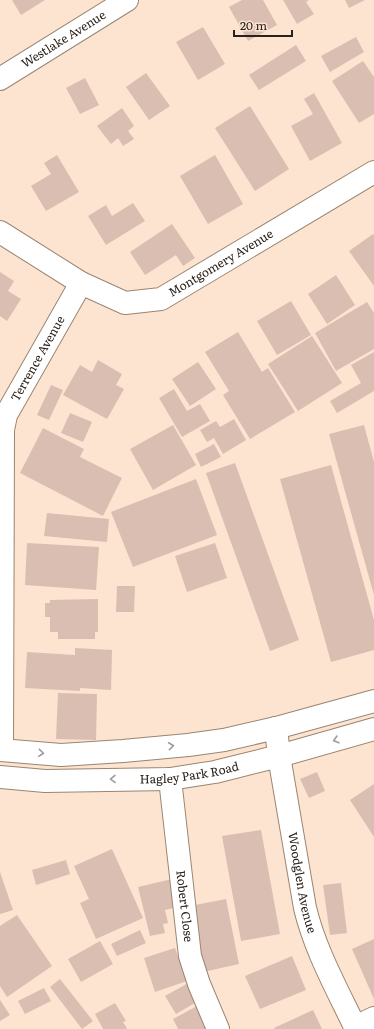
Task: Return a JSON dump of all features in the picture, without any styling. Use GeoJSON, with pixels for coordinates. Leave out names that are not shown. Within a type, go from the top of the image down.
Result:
{"type":"FeatureCollection","features":[{"type":"Feature","properties":{"kind":"street","name":"Westlake Avenue"},"geometry":{"type":"LineString","coordinates":[[0,79],[127,0]]}},
{"type":"Feature","properties":{"kind":"street","name":"Montgomery Avenue"},"geometry":{"type":"LineString","coordinates":[[0,232],[81,283],[125,303],[161,299],[374,172]]}},
{"type":"Feature","properties":{"kind":"street","name":"Terrence Avenue"},"geometry":{"type":"LineString","coordinates":[[1,750],[3,438],[6,415],[81,283]]}},
{"type":"Feature","properties":{"kind":"street"},"geometry":{"type":"LineString","coordinates":[[1,750],[61,755],[123,751],[224,740],[276,728],[374,701]]}},
{"type":"Feature","properties":{"kind":"street","name":"Woodglen Avenue"},"geometry":{"type":"LineString","coordinates":[[276,728],[279,756],[305,908],[310,929],[319,951],[362,1025]]}},
{"type":"Feature","properties":{"kind":"street","name":"Hagley Park Road"},"geometry":{"type":"LineString","coordinates":[[0,777],[45,781],[170,779],[215,772],[279,756],[374,729]]}},
{"type":"Feature","properties":{"kind":"street","name":"Robert Close"},"geometry":{"type":"LineString","coordinates":[[170,779],[190,956],[199,984],[218,1029]]}},
{"type":"Feature","properties":{"kind":"building"},"geometry":{"type":"Polygon","coordinates":[[[12,0],[45,0],[21,15],[12,0]]]}},
{"type":"Feature","properties":{"kind":"building"},"geometry":{"type":"Polygon","coordinates":[[[242,0],[263,0],[277,25],[248,41],[229,7],[242,0]]]}},
{"type":"Feature","properties":{"kind":"building"},"geometry":{"type":"Polygon","coordinates":[[[283,0],[309,0],[306,2],[314,14],[297,24],[283,0]]]}},
{"type":"Feature","properties":{"kind":"building"},"geometry":{"type":"Polygon","coordinates":[[[345,0],[365,0],[349,8],[345,0]]]}},
{"type":"Feature","properties":{"kind":"building"},"geometry":{"type":"Polygon","coordinates":[[[203,27],[225,64],[198,80],[176,42],[203,27]]]}},
{"type":"Feature","properties":{"kind":"building"},"geometry":{"type":"Polygon","coordinates":[[[356,37],[364,52],[330,72],[321,56],[356,37]]]}},
{"type":"Feature","properties":{"kind":"building"},"geometry":{"type":"Polygon","coordinates":[[[296,45],[306,61],[259,90],[249,75],[296,45]]]}},
{"type":"Feature","properties":{"kind":"building"},"geometry":{"type":"Polygon","coordinates":[[[363,61],[374,77],[374,114],[359,123],[332,81],[363,61]]]}},
{"type":"Feature","properties":{"kind":"building"},"geometry":{"type":"Polygon","coordinates":[[[146,73],[170,106],[149,120],[126,87],[146,73]]]}},
{"type":"Feature","properties":{"kind":"building"},"geometry":{"type":"Polygon","coordinates":[[[85,78],[99,105],[80,114],[66,88],[85,78]]]}},
{"type":"Feature","properties":{"kind":"building"},"geometry":{"type":"Polygon","coordinates":[[[314,93],[342,143],[310,161],[291,126],[313,114],[304,99],[314,93]]]}},
{"type":"Feature","properties":{"kind":"building"},"geometry":{"type":"Polygon","coordinates":[[[250,106],[289,169],[255,191],[215,128],[250,106]]]}},
{"type":"Feature","properties":{"kind":"building"},"geometry":{"type":"Polygon","coordinates":[[[122,108],[134,126],[128,131],[134,139],[123,146],[118,138],[111,144],[97,126],[122,108]]]}},
{"type":"Feature","properties":{"kind":"building"},"geometry":{"type":"Polygon","coordinates":[[[57,155],[79,192],[46,211],[31,186],[51,174],[44,163],[57,155]]]}},
{"type":"Feature","properties":{"kind":"building"},"geometry":{"type":"Polygon","coordinates":[[[215,155],[243,204],[208,224],[180,176],[215,155]]]}},
{"type":"Feature","properties":{"kind":"building"},"geometry":{"type":"Polygon","coordinates":[[[133,203],[145,221],[106,245],[88,216],[106,205],[112,216],[133,203]]]}},
{"type":"Feature","properties":{"kind":"building"},"geometry":{"type":"Polygon","coordinates":[[[172,224],[195,258],[183,266],[176,255],[145,275],[130,252],[172,224]]]}},
{"type":"Feature","properties":{"kind":"building"},"geometry":{"type":"Polygon","coordinates":[[[373,234],[374,235],[374,286],[349,251],[373,234]]]}},
{"type":"Feature","properties":{"kind":"building"},"geometry":{"type":"Polygon","coordinates":[[[0,272],[14,281],[8,291],[21,299],[7,321],[0,316],[0,272]]]}},
{"type":"Feature","properties":{"kind":"building"},"geometry":{"type":"Polygon","coordinates":[[[336,275],[355,305],[327,324],[308,294],[336,275]]]}},
{"type":"Feature","properties":{"kind":"building"},"geometry":{"type":"Polygon","coordinates":[[[291,301],[311,335],[277,355],[257,321],[291,301]]]}},
{"type":"Feature","properties":{"kind":"building"},"geometry":{"type":"Polygon","coordinates":[[[367,302],[374,313],[374,349],[336,371],[315,333],[367,302]]]}},
{"type":"Feature","properties":{"kind":"building"},"geometry":{"type":"Polygon","coordinates":[[[238,332],[262,372],[268,368],[295,412],[250,439],[223,395],[229,391],[205,352],[238,332]]]}},
{"type":"Feature","properties":{"kind":"building"},"geometry":{"type":"Polygon","coordinates":[[[312,336],[342,383],[298,411],[268,364],[312,336]]]}},
{"type":"Feature","properties":{"kind":"building"},"geometry":{"type":"Polygon","coordinates":[[[374,352],[374,391],[337,413],[330,401],[361,383],[351,365],[374,352]]]}},
{"type":"Feature","properties":{"kind":"building"},"geometry":{"type":"Polygon","coordinates":[[[98,360],[122,374],[116,385],[124,389],[107,419],[63,395],[80,365],[92,372],[98,360]]]}},
{"type":"Feature","properties":{"kind":"building"},"geometry":{"type":"Polygon","coordinates":[[[198,362],[216,389],[190,406],[172,379],[198,362]]]}},
{"type":"Feature","properties":{"kind":"building"},"geometry":{"type":"Polygon","coordinates":[[[51,385],[63,390],[49,420],[37,415],[51,385]]]}},
{"type":"Feature","properties":{"kind":"building"},"geometry":{"type":"Polygon","coordinates":[[[174,389],[187,411],[200,404],[210,421],[182,437],[159,398],[174,389]]]}},
{"type":"Feature","properties":{"kind":"building"},"geometry":{"type":"Polygon","coordinates":[[[70,413],[92,422],[83,442],[61,433],[70,413]]]}},
{"type":"Feature","properties":{"kind":"building"},"geometry":{"type":"Polygon","coordinates":[[[234,419],[246,440],[223,454],[214,438],[207,442],[200,430],[216,421],[220,427],[234,419]]]}},
{"type":"Feature","properties":{"kind":"building"},"geometry":{"type":"Polygon","coordinates":[[[173,425],[196,465],[153,490],[130,449],[173,425]]]}},
{"type":"Feature","properties":{"kind":"building"},"geometry":{"type":"Polygon","coordinates":[[[364,425],[374,462],[374,595],[329,434],[364,425]]]}},
{"type":"Feature","properties":{"kind":"building"},"geometry":{"type":"Polygon","coordinates":[[[43,428],[84,449],[80,457],[122,478],[103,516],[20,473],[43,428]]]}},
{"type":"Feature","properties":{"kind":"building"},"geometry":{"type":"Polygon","coordinates":[[[214,444],[221,457],[201,467],[195,454],[214,444]]]}},
{"type":"Feature","properties":{"kind":"building"},"geometry":{"type":"Polygon","coordinates":[[[235,463],[299,640],[270,651],[206,473],[235,463]]]}},
{"type":"Feature","properties":{"kind":"building"},"geometry":{"type":"Polygon","coordinates":[[[331,465],[374,620],[374,650],[331,662],[280,479],[331,465]]]}},
{"type":"Feature","properties":{"kind":"building"},"geometry":{"type":"Polygon","coordinates":[[[196,479],[217,535],[133,567],[111,512],[196,479]]]}},
{"type":"Feature","properties":{"kind":"building"},"geometry":{"type":"Polygon","coordinates":[[[47,513],[109,519],[107,542],[44,536],[47,513]]]}},
{"type":"Feature","properties":{"kind":"building"},"geometry":{"type":"Polygon","coordinates":[[[27,543],[99,547],[96,590],[25,585],[27,543]]]}},
{"type":"Feature","properties":{"kind":"building"},"geometry":{"type":"Polygon","coordinates":[[[215,543],[227,578],[187,592],[175,556],[215,543]]]}},
{"type":"Feature","properties":{"kind":"building"},"geometry":{"type":"Polygon","coordinates":[[[117,586],[135,586],[134,612],[116,612],[117,586]]]}},
{"type":"Feature","properties":{"kind":"building"},"geometry":{"type":"Polygon","coordinates":[[[98,599],[98,632],[95,632],[95,639],[58,639],[58,632],[50,632],[50,617],[45,617],[45,603],[50,603],[50,600],[98,599]]]}},
{"type":"Feature","properties":{"kind":"building"},"geometry":{"type":"Polygon","coordinates":[[[75,648],[112,650],[111,690],[80,688],[80,691],[25,688],[27,652],[75,655],[75,648]]]}},
{"type":"Feature","properties":{"kind":"building"},"geometry":{"type":"Polygon","coordinates":[[[58,693],[97,694],[96,740],[56,739],[58,693]]]}},
{"type":"Feature","properties":{"kind":"building"},"geometry":{"type":"Polygon","coordinates":[[[317,772],[325,791],[309,798],[300,779],[317,772]]]}},
{"type":"Feature","properties":{"kind":"building"},"geometry":{"type":"Polygon","coordinates":[[[374,784],[374,837],[350,800],[374,784]]]}},
{"type":"Feature","properties":{"kind":"building"},"geometry":{"type":"Polygon","coordinates":[[[261,830],[280,934],[241,941],[222,836],[261,830]]]}},
{"type":"Feature","properties":{"kind":"building"},"geometry":{"type":"Polygon","coordinates":[[[112,849],[143,918],[96,939],[80,903],[89,899],[74,866],[112,849]]]}},
{"type":"Feature","properties":{"kind":"building"},"geometry":{"type":"Polygon","coordinates":[[[66,860],[70,874],[36,885],[32,870],[66,860]]]}},
{"type":"Feature","properties":{"kind":"building"},"geometry":{"type":"Polygon","coordinates":[[[0,872],[13,910],[0,914],[0,872]]]}},
{"type":"Feature","properties":{"kind":"building"},"geometry":{"type":"Polygon","coordinates":[[[172,879],[178,907],[165,910],[168,923],[163,924],[165,933],[150,936],[138,887],[172,879]]]}},
{"type":"Feature","properties":{"kind":"building"},"geometry":{"type":"Polygon","coordinates":[[[341,883],[347,933],[330,935],[323,885],[341,883]]]}},
{"type":"Feature","properties":{"kind":"building"},"geometry":{"type":"Polygon","coordinates":[[[226,899],[239,964],[203,972],[190,906],[226,899]]]}},
{"type":"Feature","properties":{"kind":"building"},"geometry":{"type":"Polygon","coordinates":[[[17,915],[52,966],[7,997],[0,986],[0,926],[17,915]]]}},
{"type":"Feature","properties":{"kind":"building"},"geometry":{"type":"Polygon","coordinates":[[[140,930],[146,943],[117,956],[111,944],[140,930]]]}},
{"type":"Feature","properties":{"kind":"building"},"geometry":{"type":"Polygon","coordinates":[[[374,939],[374,999],[352,949],[374,939]]]}},
{"type":"Feature","properties":{"kind":"building"},"geometry":{"type":"Polygon","coordinates":[[[100,941],[113,964],[81,982],[68,959],[100,941]]]}},
{"type":"Feature","properties":{"kind":"building"},"geometry":{"type":"Polygon","coordinates":[[[175,948],[187,981],[155,992],[144,958],[175,948]]]}},
{"type":"Feature","properties":{"kind":"building"},"geometry":{"type":"Polygon","coordinates":[[[292,956],[306,990],[260,1009],[245,976],[292,956]]]}},
{"type":"Feature","properties":{"kind":"building"},"geometry":{"type":"Polygon","coordinates":[[[60,979],[93,1021],[82,1029],[50,987],[60,979]]]}},
{"type":"Feature","properties":{"kind":"building"},"geometry":{"type":"Polygon","coordinates":[[[190,982],[200,1000],[176,1014],[165,996],[190,982]]]}},
{"type":"Feature","properties":{"kind":"building"},"geometry":{"type":"Polygon","coordinates":[[[44,988],[51,1001],[25,1014],[18,1001],[44,988]]]}},
{"type":"Feature","properties":{"kind":"building"},"geometry":{"type":"Polygon","coordinates":[[[0,1000],[10,1015],[0,1021],[0,1000]]]}},
{"type":"Feature","properties":{"kind":"building"},"geometry":{"type":"Polygon","coordinates":[[[115,1003],[126,1021],[123,1022],[127,1028],[103,1029],[95,1014],[115,1003]]]}},
{"type":"Feature","properties":{"kind":"building"},"geometry":{"type":"Polygon","coordinates":[[[199,1005],[211,1029],[178,1029],[173,1019],[199,1005]]]}},
{"type":"Feature","properties":{"kind":"building"},"geometry":{"type":"Polygon","coordinates":[[[313,1010],[322,1029],[274,1028],[313,1010]]]}}]}
